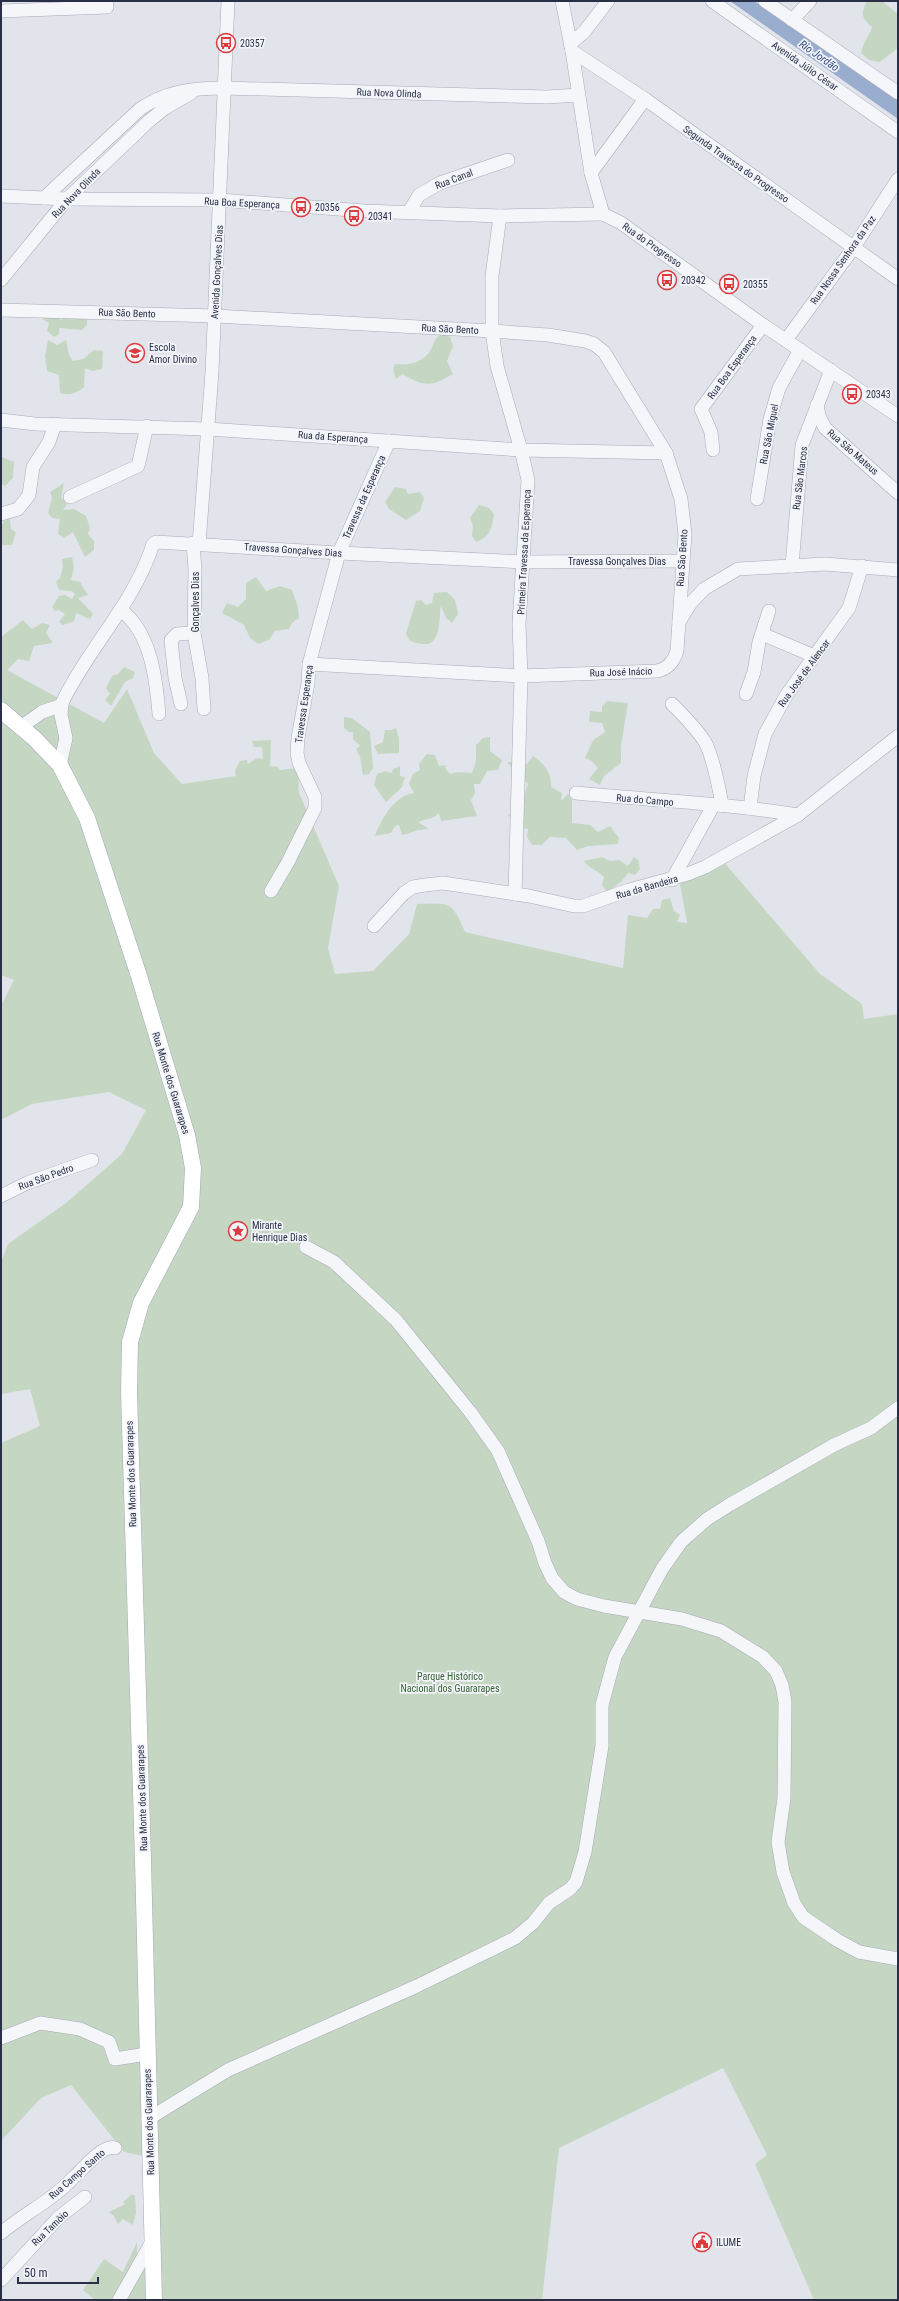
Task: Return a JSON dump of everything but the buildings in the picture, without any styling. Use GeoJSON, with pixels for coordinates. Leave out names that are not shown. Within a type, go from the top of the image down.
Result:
{"type":"FeatureCollection","features":[{"type":"Feature","properties":{"kind":"main road","name":"Rua Monte dos Guararapes"},"geometry":{"type":"LineString","coordinates":[[1,710],[21,726],[60,765],[87,818],[179,1103],[193,1168],[191,1207],[141,1303],[130,1342],[128,1392],[143,1860],[148,2119],[154,2300]]}},
{"type":"Feature","properties":{"kind":"street","name":"Avenida Gonçalves Dias"},"geometry":{"type":"LineString","coordinates":[[196,543],[208,429],[220,200],[228,1]]}},
{"type":"Feature","properties":{"kind":"street"},"geometry":{"type":"LineString","coordinates":[[562,1],[591,174],[603,214]]}},
{"type":"Feature","properties":{"kind":"street"},"geometry":{"type":"LineString","coordinates":[[571,48],[608,1]]}},
{"type":"Feature","properties":{"kind":"street","name":"Avenida Júlio César"},"geometry":{"type":"LineString","coordinates":[[712,1],[898,132]]}},
{"type":"Feature","properties":{"kind":"street"},"geometry":{"type":"LineString","coordinates":[[765,1],[898,93]]}},
{"type":"Feature","properties":{"kind":"street"},"geometry":{"type":"LineString","coordinates":[[792,20],[810,1]]}},
{"type":"Feature","properties":{"kind":"street"},"geometry":{"type":"LineString","coordinates":[[1,11],[106,4]]}},
{"type":"Feature","properties":{"kind":"street","name":"Segunda Travessa do Progresso"},"geometry":{"type":"LineString","coordinates":[[571,48],[898,279]]}},
{"type":"Feature","properties":{"kind":"street","name":"Rua Nova Olinda"},"geometry":{"type":"LineString","coordinates":[[1,280],[67,199],[149,121],[165,108],[200,88]]}},
{"type":"Feature","properties":{"kind":"street","name":"Rua Nova Olinda"},"geometry":{"type":"LineString","coordinates":[[44,198],[140,109],[153,100],[172,93],[200,88],[224,88],[547,97],[578,95]]}},
{"type":"Feature","properties":{"kind":"street"},"geometry":{"type":"LineString","coordinates":[[591,174],[645,99]]}},
{"type":"Feature","properties":{"kind":"street","name":"Rua Canal"},"geometry":{"type":"LineString","coordinates":[[409,212],[419,195],[440,183],[508,160]]}},
{"type":"Feature","properties":{"kind":"street","name":"Rua Nossa Senhora da Paz"},"geometry":{"type":"LineString","coordinates":[[786,340],[854,247],[898,179]]}},
{"type":"Feature","properties":{"kind":"street","name":"Rua Boa Esperança"},"geometry":{"type":"LineString","coordinates":[[1,196],[67,199],[220,200],[364,211],[500,216],[603,214]]}},
{"type":"Feature","properties":{"kind":"street","name":"Rua do Progresso"},"geometry":{"type":"LineString","coordinates":[[603,214],[638,234],[763,325],[898,416]]}},
{"type":"Feature","properties":{"kind":"street","name":"Primeira Travessa da Esperança"},"geometry":{"type":"LineString","coordinates":[[500,216],[492,276],[492,331],[497,366],[528,480],[519,624],[521,676],[515,894]]}},
{"type":"Feature","properties":{"kind":"street","name":"Rua São Bento"},"geometry":{"type":"LineString","coordinates":[[1,310],[214,316],[492,331],[548,335],[594,344],[604,352],[666,453],[681,498],[685,534],[678,623]]}},
{"type":"Feature","properties":{"kind":"street","name":"Rua Boa Esperança"},"geometry":{"type":"LineString","coordinates":[[713,450],[711,432],[701,409],[763,325]]}},
{"type":"Feature","properties":{"kind":"street","name":"Rua São Miguel"},"geometry":{"type":"LineString","coordinates":[[757,499],[770,419],[779,388],[800,350]]}},
{"type":"Feature","properties":{"kind":"street","name":"Rua São Marcos"},"geometry":{"type":"LineString","coordinates":[[792,566],[802,445],[830,370]]}},
{"type":"Feature","properties":{"kind":"street","name":"Rua São Mateus"},"geometry":{"type":"LineString","coordinates":[[817,405],[819,416],[825,428],[898,493]]}},
{"type":"Feature","properties":{"kind":"street","name":"Rua da Esperança"},"geometry":{"type":"LineString","coordinates":[[1,420],[55,424],[208,429],[521,450],[666,453]]}},
{"type":"Feature","properties":{"kind":"street"},"geometry":{"type":"LineString","coordinates":[[1,514],[18,509],[29,495],[33,467],[49,442],[55,424]]}},
{"type":"Feature","properties":{"kind":"street"},"geometry":{"type":"LineString","coordinates":[[70,497],[138,466],[147,426]]}},
{"type":"Feature","properties":{"kind":"street","name":"Travessa da Esperança"},"geometry":{"type":"LineString","coordinates":[[339,553],[390,441]]}},
{"type":"Feature","properties":{"kind":"street","name":"Travessa Gonçalves Dias"},"geometry":{"type":"LineString","coordinates":[[62,705],[143,572],[154,543],[196,543],[339,553],[523,562],[682,561]]}},
{"type":"Feature","properties":{"kind":"street","name":"Gonçalves Dias"},"geometry":{"type":"LineString","coordinates":[[196,543],[194,632],[202,678],[204,709]]}},
{"type":"Feature","properties":{"kind":"street","name":"Travessa Esperança"},"geometry":{"type":"LineString","coordinates":[[271,891],[288,862],[315,808],[315,797],[299,763],[298,738],[308,683],[309,664],[339,553]]}},
{"type":"Feature","properties":{"kind":"street"},"geometry":{"type":"LineString","coordinates":[[678,623],[690,604],[704,589],[738,568],[825,564],[898,570]]}},
{"type":"Feature","properties":{"kind":"street","name":"Rua José de Alencar"},"geometry":{"type":"LineString","coordinates":[[750,808],[754,776],[765,734],[780,705],[814,656],[840,624],[849,608],[862,566]]}},
{"type":"Feature","properties":{"kind":"street"},"geometry":{"type":"LineString","coordinates":[[121,610],[137,625],[142,635],[157,687],[159,714]]}},
{"type":"Feature","properties":{"kind":"street"},"geometry":{"type":"LineString","coordinates":[[746,694],[754,672],[757,651],[769,611]]}},
{"type":"Feature","properties":{"kind":"street","name":"Rua José Inácio"},"geometry":{"type":"LineString","coordinates":[[309,664],[521,676],[664,670],[670,664],[677,650],[678,623]]}},
{"type":"Feature","properties":{"kind":"street"},"geometry":{"type":"LineString","coordinates":[[181,704],[175,678],[171,640],[177,634],[194,632]]}},
{"type":"Feature","properties":{"kind":"street"},"geometry":{"type":"LineString","coordinates":[[762,634],[814,656]]}},
{"type":"Feature","properties":{"kind":"street"},"geometry":{"type":"LineString","coordinates":[[672,704],[696,730],[706,744],[720,790],[718,806],[672,880]]}},
{"type":"Feature","properties":{"kind":"street"},"geometry":{"type":"LineString","coordinates":[[21,726],[42,712],[62,705],[66,738],[60,765]]}},
{"type":"Feature","properties":{"kind":"street","name":"Rua da Bandeira"},"geometry":{"type":"LineString","coordinates":[[374,926],[404,892],[413,887],[443,883],[515,894],[574,906],[583,906],[629,890],[672,880],[705,867],[798,815],[898,736]]}},
{"type":"Feature","properties":{"kind":"street","name":"Rua do Campo"},"geometry":{"type":"LineString","coordinates":[[576,793],[750,808],[798,815]]}},
{"type":"Feature","properties":{"kind":"street","name":"Rua São Pedro"},"geometry":{"type":"LineString","coordinates":[[1,1196],[27,1183],[92,1160]]}},
{"type":"Feature","properties":{"kind":"street"},"geometry":{"type":"LineString","coordinates":[[306,1247],[334,1262],[396,1320],[471,1412],[498,1451],[538,1541],[544,1563],[552,1578],[564,1592],[577,1599],[638,1613],[682,1619],[720,1631],[763,1657],[776,1671],[782,1685],[785,1702],[784,1798],[778,1842],[783,1872],[794,1903],[803,1917],[837,1940],[859,1952],[898,1959]]}},
{"type":"Feature","properties":{"kind":"street"},"geometry":{"type":"LineString","coordinates":[[148,2119],[189,2092],[228,2070],[416,1986],[515,1938],[533,1923],[550,1903],[570,1889],[576,1882],[585,1852],[598,1777],[603,1728],[601,1716],[602,1705],[615,1657],[662,1570],[680,1542],[707,1519],[834,1445],[871,1428],[898,1408]]}},
{"type":"Feature","properties":{"kind":"street"},"geometry":{"type":"LineString","coordinates":[[1,2038],[40,2023],[80,2029],[109,2042],[115,2059],[147,2054]]}},
{"type":"Feature","properties":{"kind":"street","name":"Rua Campo Santo"},"geometry":{"type":"LineString","coordinates":[[1,2233],[55,2195],[95,2157],[107,2148],[115,2148]]}},
{"type":"Feature","properties":{"kind":"street","name":"Rua Tamôio"},"geometry":{"type":"LineString","coordinates":[[1,2280],[59,2217],[85,2197]]}},
{"type":"Feature","properties":{"kind":"street"},"geometry":{"type":"LineString","coordinates":[[119,2300],[153,2238]]}},
{"type":"Feature","properties":{"kind":"green space"},"geometry":{"type":"Polygon","coordinates":[[[867,1],[882,1],[898,14],[898,48],[880,62],[869,60],[861,53],[872,27],[863,15],[867,1]]]}},
{"type":"Feature","properties":{"kind":"green space"},"geometry":{"type":"Polygon","coordinates":[[[54,315],[61,320],[65,317],[87,318],[87,325],[82,330],[59,328],[59,334],[54,337],[47,331],[49,323],[42,319],[54,315]]]}},
{"type":"Feature","properties":{"kind":"green space"},"geometry":{"type":"Polygon","coordinates":[[[442,333],[450,337],[453,346],[447,361],[453,374],[439,381],[428,384],[422,383],[402,374],[396,379],[393,370],[395,364],[408,364],[421,360],[428,354],[436,338],[442,333]]]}},
{"type":"Feature","properties":{"kind":"green space"},"geometry":{"type":"Polygon","coordinates":[[[48,340],[57,345],[66,340],[69,355],[73,361],[83,359],[94,350],[103,351],[102,369],[92,371],[85,368],[84,387],[73,393],[60,393],[59,375],[47,371],[45,356],[48,340]]]}},
{"type":"Feature","properties":{"kind":"green space"},"geometry":{"type":"Polygon","coordinates":[[[2,457],[14,462],[13,478],[5,486],[1,484],[2,457]]]}},
{"type":"Feature","properties":{"kind":"green space"},"geometry":{"type":"Polygon","coordinates":[[[64,483],[61,498],[67,504],[63,510],[74,509],[86,516],[90,528],[88,534],[94,541],[94,550],[85,557],[73,532],[64,538],[58,534],[60,519],[52,518],[48,513],[52,498],[50,492],[64,483]]]}},
{"type":"Feature","properties":{"kind":"green space"},"geometry":{"type":"Polygon","coordinates":[[[395,487],[406,489],[408,494],[420,492],[424,498],[420,511],[406,520],[389,509],[385,502],[395,487]]]}},
{"type":"Feature","properties":{"kind":"green space"},"geometry":{"type":"Polygon","coordinates":[[[479,505],[489,508],[494,514],[490,531],[481,540],[476,542],[472,536],[473,526],[470,518],[479,505]]]}},
{"type":"Feature","properties":{"kind":"green space"},"geometry":{"type":"Polygon","coordinates":[[[10,519],[11,529],[16,532],[12,545],[2,545],[1,527],[4,521],[10,519]]]}},
{"type":"Feature","properties":{"kind":"green space"},"geometry":{"type":"Polygon","coordinates":[[[72,557],[74,568],[71,580],[80,582],[88,595],[78,598],[93,614],[90,619],[76,613],[74,621],[63,625],[59,622],[65,614],[59,610],[55,611],[52,607],[59,596],[65,595],[72,599],[75,594],[72,591],[59,590],[56,582],[60,578],[63,567],[62,559],[72,557]]]}},
{"type":"Feature","properties":{"kind":"green space"},"geometry":{"type":"Polygon","coordinates":[[[256,577],[266,591],[280,586],[292,590],[298,607],[299,618],[292,623],[289,629],[275,631],[269,640],[258,644],[250,638],[244,625],[222,613],[227,603],[238,607],[246,599],[246,583],[256,577]]]}},
{"type":"Feature","properties":{"kind":"green space"},"geometry":{"type":"Polygon","coordinates":[[[447,592],[455,600],[458,614],[452,623],[446,618],[441,606],[438,630],[436,637],[432,642],[427,644],[419,644],[409,640],[406,633],[416,601],[421,600],[426,605],[432,603],[434,593],[447,592]]]}},
{"type":"Feature","properties":{"kind":"green space","name":"Parque Histórico Nacional dos Guararapes"},"geometry":{"type":"Polygon","coordinates":[[[23,620],[32,629],[42,623],[50,625],[46,633],[53,643],[34,646],[29,661],[18,659],[7,670],[104,723],[127,689],[154,753],[182,784],[236,776],[235,771],[240,761],[247,760],[248,764],[257,758],[263,759],[262,747],[254,747],[252,741],[271,740],[270,766],[278,767],[280,770],[298,768],[299,793],[339,886],[328,948],[335,974],[373,971],[409,934],[417,904],[443,904],[448,906],[457,914],[465,932],[623,968],[628,915],[647,918],[653,909],[660,909],[662,900],[670,898],[674,911],[680,915],[677,922],[687,923],[679,878],[722,860],[820,974],[862,1004],[864,1019],[898,1014],[898,2300],[814,2300],[755,2164],[767,2155],[723,2068],[559,2148],[542,2300],[95,2300],[83,2290],[104,2259],[123,2272],[137,2242],[137,2269],[153,2238],[149,2157],[124,2152],[71,2085],[41,2098],[1,2141],[1,1443],[40,1426],[30,1389],[1,1394],[1,1262],[8,1244],[66,1203],[122,1154],[146,1110],[109,1092],[32,1104],[1,1120],[1,1006],[14,980],[1,975],[1,637],[23,620]]]}},
{"type":"Feature","properties":{"kind":"green space"},"geometry":{"type":"Polygon","coordinates":[[[124,667],[135,672],[133,678],[125,682],[111,706],[105,700],[110,694],[106,688],[112,676],[118,674],[124,667]]]}},
{"type":"Feature","properties":{"kind":"green space"},"geometry":{"type":"Polygon","coordinates":[[[607,701],[628,703],[621,746],[621,763],[604,776],[600,785],[589,779],[598,768],[592,761],[585,758],[593,740],[605,732],[602,723],[589,722],[590,711],[602,712],[602,706],[607,701]]]}},
{"type":"Feature","properties":{"kind":"green space"},"geometry":{"type":"Polygon","coordinates":[[[344,717],[352,718],[370,732],[373,768],[369,774],[363,775],[360,757],[356,749],[360,746],[353,739],[353,732],[349,732],[344,728],[344,717]]]}},
{"type":"Feature","properties":{"kind":"green space"},"geometry":{"type":"Polygon","coordinates":[[[396,728],[399,738],[399,753],[378,754],[374,746],[383,742],[385,730],[396,728]]]}},
{"type":"Feature","properties":{"kind":"green space"},"geometry":{"type":"Polygon","coordinates":[[[490,737],[490,751],[502,760],[498,770],[487,771],[480,784],[474,784],[475,793],[471,800],[477,816],[441,821],[439,813],[434,817],[418,822],[429,829],[418,830],[402,835],[399,825],[395,826],[391,833],[375,836],[385,815],[395,803],[401,798],[414,793],[409,784],[413,774],[420,770],[419,764],[427,754],[435,755],[439,766],[446,765],[445,768],[450,774],[458,772],[472,773],[476,761],[476,745],[483,738],[490,737]]]}},
{"type":"Feature","properties":{"kind":"green space"},"geometry":{"type":"Polygon","coordinates":[[[533,756],[541,762],[547,770],[551,787],[562,793],[561,801],[568,794],[572,800],[572,823],[590,825],[598,832],[610,826],[619,838],[618,844],[588,846],[577,850],[566,838],[550,837],[542,845],[532,845],[527,837],[528,829],[519,828],[508,815],[526,806],[518,804],[523,798],[528,784],[507,762],[527,764],[533,756]]]}},
{"type":"Feature","properties":{"kind":"green space"},"geometry":{"type":"Polygon","coordinates":[[[400,766],[400,776],[405,777],[402,787],[386,802],[374,785],[377,774],[385,771],[392,773],[393,769],[400,766]]]}},
{"type":"Feature","properties":{"kind":"green space"},"geometry":{"type":"Polygon","coordinates":[[[602,857],[610,861],[619,860],[628,866],[634,857],[638,860],[640,869],[635,875],[628,873],[622,881],[607,892],[602,885],[604,877],[584,861],[602,857]]]}},
{"type":"Feature","properties":{"kind":"green space"},"geometry":{"type":"Polygon","coordinates":[[[132,2194],[135,2196],[136,2213],[133,2225],[123,2219],[118,2224],[114,2216],[109,2212],[125,2204],[123,2202],[132,2194]]]}},
{"type":"Feature","properties":{"kind":"water","name":"Rio Jordão"},"geometry":{"type":"Polygon","coordinates":[[[730,1],[754,1],[898,99],[898,119],[730,1]]]}},
{"type":"Feature","properties":{"kind":"place","name":"20357"},"geometry":{"type":"Point","coordinates":[226,43]}},
{"type":"Feature","properties":{"kind":"place","name":"20356"},"geometry":{"type":"Point","coordinates":[301,207]}},
{"type":"Feature","properties":{"kind":"place","name":"20341"},"geometry":{"type":"Point","coordinates":[354,216]}},
{"type":"Feature","properties":{"kind":"place","name":"20342"},"geometry":{"type":"Point","coordinates":[667,280]}},
{"type":"Feature","properties":{"kind":"place","name":"20355"},"geometry":{"type":"Point","coordinates":[729,284]}},
{"type":"Feature","properties":{"kind":"place","name":"Escola Amor Divino"},"geometry":{"type":"Point","coordinates":[135,353]}},
{"type":"Feature","properties":{"kind":"place","name":"20343"},"geometry":{"type":"Point","coordinates":[852,394]}},
{"type":"Feature","properties":{"kind":"place","name":"Mirante Henrique Dias"},"geometry":{"type":"Point","coordinates":[238,1231]}},
{"type":"Feature","properties":{"kind":"place","name":"ILUME"},"geometry":{"type":"Point","coordinates":[702,2242]}}]}
